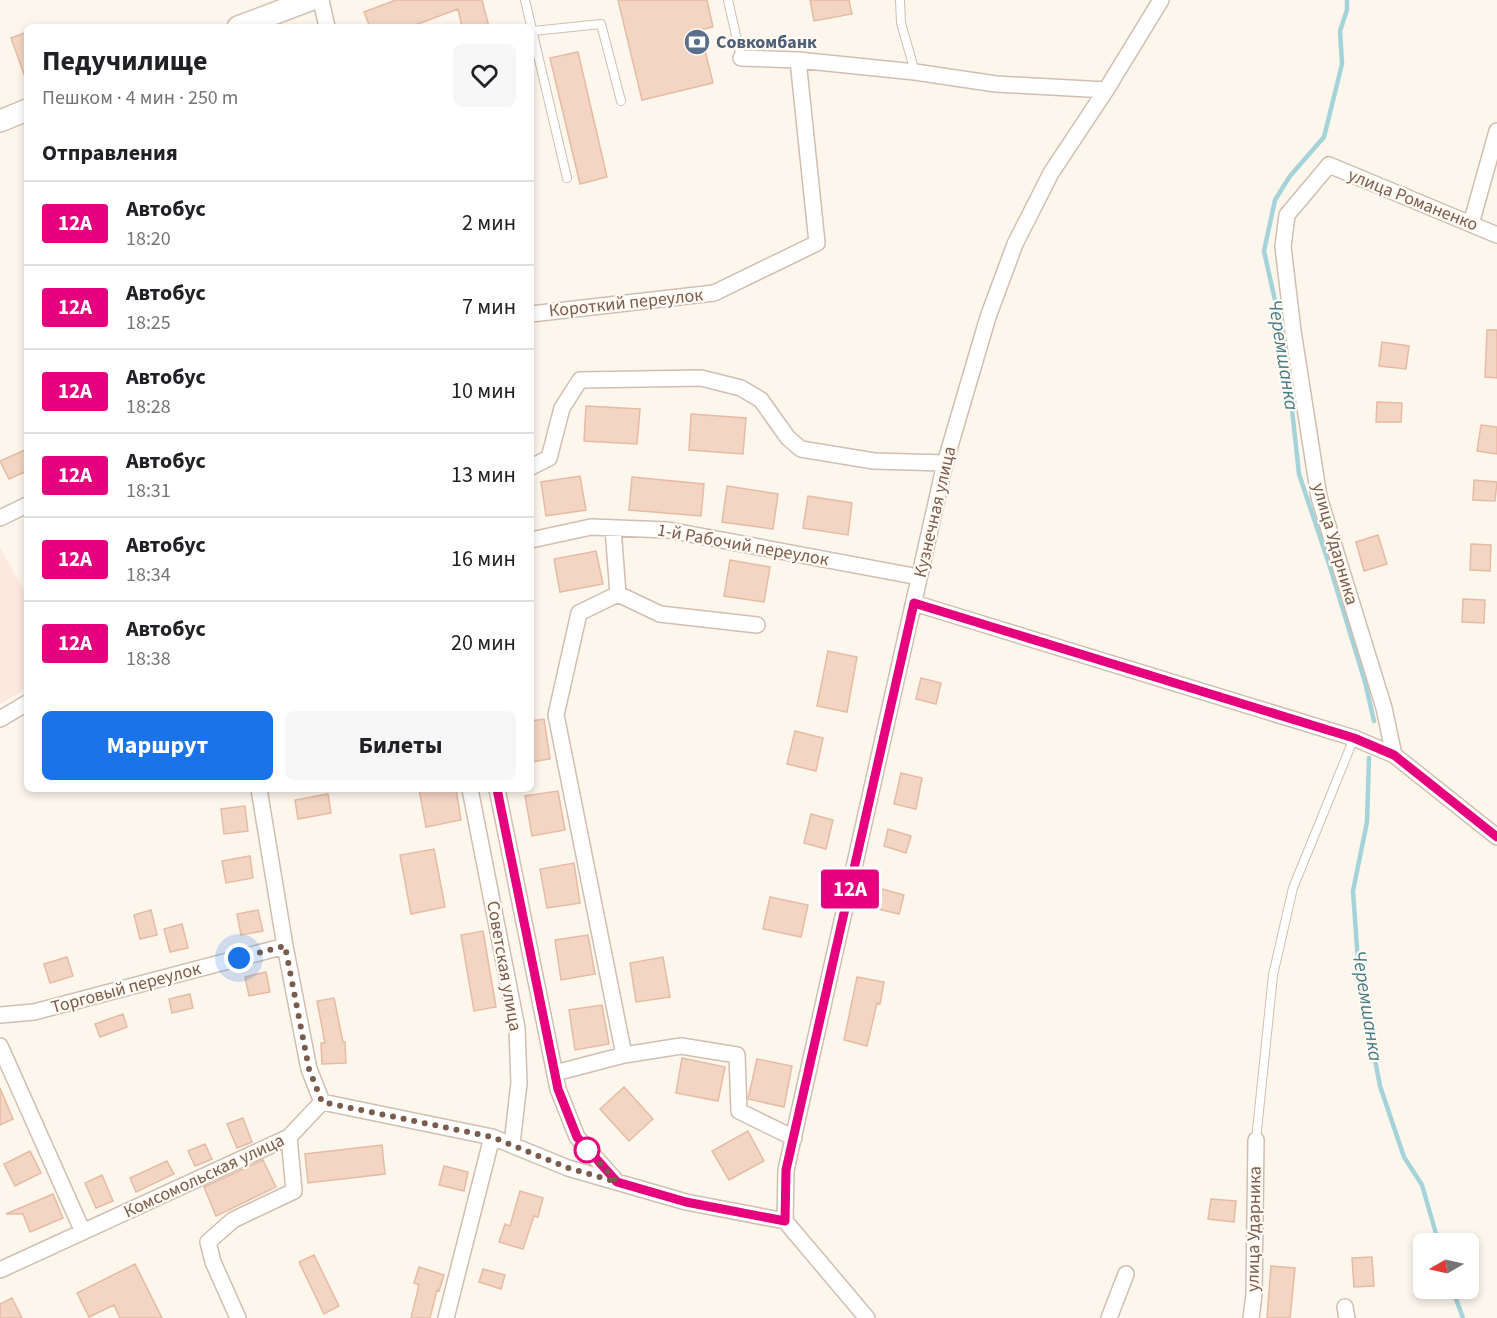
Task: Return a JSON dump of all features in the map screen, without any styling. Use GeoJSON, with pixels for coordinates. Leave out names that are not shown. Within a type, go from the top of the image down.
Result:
{"type":"FeatureCollection","features":[{"type":"Feature","properties":{"kind":"main road"},"geometry":{"type":"LineString","coordinates":[[246,24],[310,0]]}},
{"type":"Feature","properties":{"kind":"main road"},"geometry":{"type":"LineString","coordinates":[[0,121],[24,111]]}},
{"type":"Feature","properties":{"kind":"street"},"geometry":{"type":"LineString","coordinates":[[321,0],[326,24]]}},
{"type":"Feature","properties":{"kind":"street","name":"Кузнечная улица"},"geometry":{"type":"LineString","coordinates":[[785,1221],[786,1170],[919,577],[945,464],[988,317],[1015,244],[1051,173],[1106,90],[1161,0]]}},
{"type":"Feature","properties":{"kind":"street"},"geometry":{"type":"LineString","coordinates":[[741,58],[798,60],[915,72],[996,84],[1106,90]]}},
{"type":"Feature","properties":{"kind":"street","name":"Короткий переулок"},"geometry":{"type":"LineString","coordinates":[[534,314],[714,293],[817,243],[798,60]]}},
{"type":"Feature","properties":{"kind":"street"},"geometry":{"type":"LineString","coordinates":[[1472,224],[1497,131]]}},
{"type":"Feature","properties":{"kind":"street","name":"улица Романенко"},"geometry":{"type":"LineString","coordinates":[[1329,165],[1497,234]]}},
{"type":"Feature","properties":{"kind":"street","name":"улица Ударника"},"geometry":{"type":"LineString","coordinates":[[1329,165],[1287,215],[1283,248],[1293,331],[1319,497],[1384,708],[1394,755]]}},
{"type":"Feature","properties":{"kind":"street"},"geometry":{"type":"LineString","coordinates":[[534,466],[549,458],[562,408],[580,380],[701,378],[741,388],[761,400],[788,438],[801,449],[874,461],[945,464]]}},
{"type":"Feature","properties":{"kind":"street"},"geometry":{"type":"LineString","coordinates":[[0,518],[24,506]]}},
{"type":"Feature","properties":{"kind":"street","name":"1-й Рабочий переулок"},"geometry":{"type":"LineString","coordinates":[[534,539],[591,527],[668,530],[919,577]]}},
{"type":"Feature","properties":{"kind":"street"},"geometry":{"type":"LineString","coordinates":[[613,528],[618,594]]}},
{"type":"Feature","properties":{"kind":"street"},"geometry":{"type":"LineString","coordinates":[[618,594],[660,614],[757,625]]}},
{"type":"Feature","properties":{"kind":"street"},"geometry":{"type":"LineString","coordinates":[[618,594],[579,613],[556,715],[624,1055]]}},
{"type":"Feature","properties":{"kind":"street"},"geometry":{"type":"LineString","coordinates":[[914,603],[1354,738],[1394,755],[1497,837]]}},
{"type":"Feature","properties":{"kind":"street"},"geometry":{"type":"LineString","coordinates":[[0,719],[24,705]]}},
{"type":"Feature","properties":{"kind":"street"},"geometry":{"type":"LineString","coordinates":[[259,792],[285,946],[309,1069],[322,1102],[492,1137],[568,1168],[686,1202],[785,1221],[867,1318]]}},
{"type":"Feature","properties":{"kind":"street","name":"Советская улица"},"geometry":{"type":"LineString","coordinates":[[471,792],[518,1028],[519,1083],[512,1144]]}},
{"type":"Feature","properties":{"kind":"street","name":"Советская улица"},"geometry":{"type":"LineString","coordinates":[[498,792],[558,1089],[577,1137],[617,1182]]}},
{"type":"Feature","properties":{"kind":"street","name":"Торговый переулок"},"geometry":{"type":"LineString","coordinates":[[0,1015],[34,1012],[285,946]]}},
{"type":"Feature","properties":{"kind":"street"},"geometry":{"type":"LineString","coordinates":[[0,1046],[83,1232]]}},
{"type":"Feature","properties":{"kind":"street"},"geometry":{"type":"LineString","coordinates":[[555,1072],[624,1055],[681,1046],[737,1055],[739,1112],[794,1138]]}},
{"type":"Feature","properties":{"kind":"street","name":"Комсомольская улица"},"geometry":{"type":"LineString","coordinates":[[0,1270],[289,1137],[322,1102]]}},
{"type":"Feature","properties":{"kind":"street"},"geometry":{"type":"LineString","coordinates":[[238,1318],[213,1262],[208,1242],[233,1220],[294,1191],[289,1137]]}},
{"type":"Feature","properties":{"kind":"street"},"geometry":{"type":"LineString","coordinates":[[446,1318],[492,1137]]}},
{"type":"Feature","properties":{"kind":"street","name":"улица Ударника"},"geometry":{"type":"LineString","coordinates":[[1251,1318],[1254,1294],[1256,1140]]}},
{"type":"Feature","properties":{"kind":"street"},"geometry":{"type":"LineString","coordinates":[[1109,1318],[1126,1274]]}},
{"type":"Feature","properties":{"kind":"lane"},"geometry":{"type":"LineString","coordinates":[[525,0],[531,24]]}},
{"type":"Feature","properties":{"kind":"lane"},"geometry":{"type":"LineString","coordinates":[[728,0],[741,58]]}},
{"type":"Feature","properties":{"kind":"lane"},"geometry":{"type":"LineString","coordinates":[[900,0],[901,23],[915,72]]}},
{"type":"Feature","properties":{"kind":"lane"},"geometry":{"type":"LineString","coordinates":[[534,32],[601,24],[621,101]]}},
{"type":"Feature","properties":{"kind":"lane"},"geometry":{"type":"LineString","coordinates":[[534,36],[567,178]]}},
{"type":"Feature","properties":{"kind":"lane"},"geometry":{"type":"LineString","coordinates":[[1256,1140],[1274,975],[1293,888],[1354,738]]}},
{"type":"Feature","properties":{"kind":"shaded area"},"geometry":{"type":"Polygon","coordinates":[[[0,548],[24,590],[24,690],[0,704],[0,548]]]}},
{"type":"Feature","properties":{"kind":"building"},"geometry":{"type":"Polygon","coordinates":[[[396,0],[482,0],[488,24],[461,24],[458,9],[418,24],[369,24],[364,12],[396,0]]]}},
{"type":"Feature","properties":{"kind":"building"},"geometry":{"type":"Polygon","coordinates":[[[618,0],[707,0],[713,27],[700,30],[713,83],[642,100],[618,0]]]}},
{"type":"Feature","properties":{"kind":"building"},"geometry":{"type":"Polygon","coordinates":[[[810,0],[849,0],[852,14],[814,21],[810,0]]]}},
{"type":"Feature","properties":{"kind":"building"},"geometry":{"type":"Polygon","coordinates":[[[24,33],[24,74],[11,38],[24,33]]]}},
{"type":"Feature","properties":{"kind":"building"},"geometry":{"type":"Polygon","coordinates":[[[578,52],[607,177],[580,184],[550,58],[578,52]]]}},
{"type":"Feature","properties":{"kind":"building"},"geometry":{"type":"Polygon","coordinates":[[[1487,330],[1497,330],[1497,378],[1485,377],[1487,330]]]}},
{"type":"Feature","properties":{"kind":"building"},"geometry":{"type":"Polygon","coordinates":[[[1382,342],[1409,346],[1406,369],[1379,366],[1382,342]]]}},
{"type":"Feature","properties":{"kind":"building"},"geometry":{"type":"Polygon","coordinates":[[[1377,402],[1402,403],[1401,422],[1376,422],[1377,402]]]}},
{"type":"Feature","properties":{"kind":"building"},"geometry":{"type":"Polygon","coordinates":[[[586,406],[640,409],[637,444],[584,441],[586,406]]]}},
{"type":"Feature","properties":{"kind":"building"},"geometry":{"type":"Polygon","coordinates":[[[691,414],[746,418],[743,454],[689,450],[691,414]]]}},
{"type":"Feature","properties":{"kind":"building"},"geometry":{"type":"Polygon","coordinates":[[[1481,425],[1497,427],[1497,454],[1477,451],[1481,425]]]}},
{"type":"Feature","properties":{"kind":"building"},"geometry":{"type":"Polygon","coordinates":[[[24,450],[24,472],[9,479],[0,461],[24,450]]]}},
{"type":"Feature","properties":{"kind":"building"},"geometry":{"type":"Polygon","coordinates":[[[580,476],[586,510],[546,516],[541,482],[580,476]]]}},
{"type":"Feature","properties":{"kind":"building"},"geometry":{"type":"Polygon","coordinates":[[[632,477],[704,484],[701,516],[629,510],[632,477]]]}},
{"type":"Feature","properties":{"kind":"building"},"geometry":{"type":"Polygon","coordinates":[[[1474,480],[1497,482],[1495,501],[1473,500],[1474,480]]]}},
{"type":"Feature","properties":{"kind":"building"},"geometry":{"type":"Polygon","coordinates":[[[727,486],[778,494],[773,529],[722,522],[727,486]]]}},
{"type":"Feature","properties":{"kind":"building"},"geometry":{"type":"Polygon","coordinates":[[[808,496],[852,503],[848,535],[803,528],[808,496]]]}},
{"type":"Feature","properties":{"kind":"building"},"geometry":{"type":"Polygon","coordinates":[[[1378,535],[1387,564],[1364,571],[1356,542],[1378,535]]]}},
{"type":"Feature","properties":{"kind":"building"},"geometry":{"type":"Polygon","coordinates":[[[1471,544],[1491,545],[1490,571],[1470,570],[1471,544]]]}},
{"type":"Feature","properties":{"kind":"building"},"geometry":{"type":"Polygon","coordinates":[[[596,551],[603,584],[560,592],[554,559],[596,551]]]}},
{"type":"Feature","properties":{"kind":"building"},"geometry":{"type":"Polygon","coordinates":[[[730,560],[770,567],[764,602],[724,596],[730,560]]]}},
{"type":"Feature","properties":{"kind":"building"},"geometry":{"type":"Polygon","coordinates":[[[1463,599],[1485,600],[1484,623],[1462,622],[1463,599]]]}},
{"type":"Feature","properties":{"kind":"building"},"geometry":{"type":"Polygon","coordinates":[[[828,651],[857,657],[847,712],[817,706],[828,651]]]}},
{"type":"Feature","properties":{"kind":"building"},"geometry":{"type":"Polygon","coordinates":[[[921,678],[941,683],[936,704],[916,699],[921,678]]]}},
{"type":"Feature","properties":{"kind":"building"},"geometry":{"type":"Polygon","coordinates":[[[544,719],[550,759],[534,762],[534,721],[544,719]]]}},
{"type":"Feature","properties":{"kind":"building"},"geometry":{"type":"Polygon","coordinates":[[[795,731],[823,738],[816,771],[787,764],[795,731]]]}},
{"type":"Feature","properties":{"kind":"building"},"geometry":{"type":"Polygon","coordinates":[[[901,773],[922,778],[916,809],[894,804],[901,773]]]}},
{"type":"Feature","properties":{"kind":"building"},"geometry":{"type":"Polygon","coordinates":[[[558,791],[565,830],[532,836],[525,796],[558,791]]]}},
{"type":"Feature","properties":{"kind":"building"},"geometry":{"type":"Polygon","coordinates":[[[420,792],[456,792],[461,820],[426,827],[420,792]]]}},
{"type":"Feature","properties":{"kind":"building"},"geometry":{"type":"Polygon","coordinates":[[[328,794],[331,813],[298,819],[295,800],[328,794]]]}},
{"type":"Feature","properties":{"kind":"building"},"geometry":{"type":"Polygon","coordinates":[[[245,806],[248,831],[224,834],[221,809],[245,806]]]}},
{"type":"Feature","properties":{"kind":"building"},"geometry":{"type":"Polygon","coordinates":[[[811,814],[833,820],[826,849],[804,843],[811,814]]]}},
{"type":"Feature","properties":{"kind":"building"},"geometry":{"type":"Polygon","coordinates":[[[888,829],[911,836],[906,853],[884,846],[888,829]]]}},
{"type":"Feature","properties":{"kind":"building"},"geometry":{"type":"Polygon","coordinates":[[[434,849],[445,907],[411,914],[400,855],[434,849]]]}},
{"type":"Feature","properties":{"kind":"building"},"geometry":{"type":"Polygon","coordinates":[[[250,856],[253,878],[226,883],[222,861],[250,856]]]}},
{"type":"Feature","properties":{"kind":"building"},"geometry":{"type":"Polygon","coordinates":[[[574,863],[580,903],[547,908],[540,869],[574,863]]]}},
{"type":"Feature","properties":{"kind":"building"},"geometry":{"type":"Polygon","coordinates":[[[875,887],[904,895],[899,914],[870,907],[875,887]]]}},
{"type":"Feature","properties":{"kind":"building"},"geometry":{"type":"Polygon","coordinates":[[[770,897],[808,905],[801,937],[763,929],[770,897]]]}},
{"type":"Feature","properties":{"kind":"building"},"geometry":{"type":"Polygon","coordinates":[[[151,910],[157,935],[140,939],[134,915],[151,910]]]}},
{"type":"Feature","properties":{"kind":"building"},"geometry":{"type":"Polygon","coordinates":[[[258,910],[263,931],[241,935],[237,914],[258,910]]]}},
{"type":"Feature","properties":{"kind":"building"},"geometry":{"type":"Polygon","coordinates":[[[182,924],[188,948],[170,952],[164,929],[182,924]]]}},
{"type":"Feature","properties":{"kind":"building"},"geometry":{"type":"Polygon","coordinates":[[[483,931],[496,1007],[474,1011],[461,935],[483,931]]]}},
{"type":"Feature","properties":{"kind":"building"},"geometry":{"type":"Polygon","coordinates":[[[588,935],[595,974],[561,980],[555,940],[588,935]]]}},
{"type":"Feature","properties":{"kind":"building"},"geometry":{"type":"Polygon","coordinates":[[[67,957],[73,976],[50,983],[44,964],[67,957]]]}},
{"type":"Feature","properties":{"kind":"building"},"geometry":{"type":"Polygon","coordinates":[[[663,957],[670,997],[636,1002],[630,963],[663,957]]]}},
{"type":"Feature","properties":{"kind":"building"},"geometry":{"type":"Polygon","coordinates":[[[266,972],[270,992],[249,996],[245,977],[266,972]]]}},
{"type":"Feature","properties":{"kind":"building"},"geometry":{"type":"Polygon","coordinates":[[[857,977],[884,982],[867,1046],[844,1040],[857,977]]]}},
{"type":"Feature","properties":{"kind":"building"},"geometry":{"type":"Polygon","coordinates":[[[190,994],[193,1008],[172,1013],[169,999],[190,994]]]}},
{"type":"Feature","properties":{"kind":"building"},"geometry":{"type":"Polygon","coordinates":[[[334,998],[343,1042],[345,1042],[346,1063],[322,1064],[321,1043],[325,1043],[317,1001],[334,998]]]}},
{"type":"Feature","properties":{"kind":"building"},"geometry":{"type":"Polygon","coordinates":[[[602,1005],[609,1044],[575,1050],[569,1010],[602,1005]]]}},
{"type":"Feature","properties":{"kind":"building"},"geometry":{"type":"Polygon","coordinates":[[[123,1014],[127,1027],[100,1037],[95,1024],[123,1014]]]}},
{"type":"Feature","properties":{"kind":"building"},"geometry":{"type":"Polygon","coordinates":[[[682,1058],[725,1067],[718,1101],[676,1093],[682,1058]]]}},
{"type":"Feature","properties":{"kind":"building"},"geometry":{"type":"Polygon","coordinates":[[[757,1059],[792,1066],[784,1107],[748,1099],[757,1059]]]}},
{"type":"Feature","properties":{"kind":"building"},"geometry":{"type":"Polygon","coordinates":[[[624,1087],[653,1119],[629,1141],[600,1109],[624,1087]]]}},
{"type":"Feature","properties":{"kind":"building"},"geometry":{"type":"Polygon","coordinates":[[[0,1088],[13,1119],[0,1125],[0,1088]]]}},
{"type":"Feature","properties":{"kind":"building"},"geometry":{"type":"Polygon","coordinates":[[[243,1118],[252,1142],[237,1148],[227,1124],[243,1118]]]}},
{"type":"Feature","properties":{"kind":"building"},"geometry":{"type":"Polygon","coordinates":[[[748,1131],[764,1161],[729,1180],[712,1151],[748,1131]]]}},
{"type":"Feature","properties":{"kind":"building"},"geometry":{"type":"Polygon","coordinates":[[[205,1144],[212,1159],[195,1166],[188,1151],[205,1144]]]}},
{"type":"Feature","properties":{"kind":"building"},"geometry":{"type":"Polygon","coordinates":[[[382,1145],[385,1174],[308,1183],[305,1154],[382,1145]]]}},
{"type":"Feature","properties":{"kind":"building"},"geometry":{"type":"Polygon","coordinates":[[[30,1151],[41,1173],[15,1186],[4,1164],[30,1151]]]}},
{"type":"Feature","properties":{"kind":"building"},"geometry":{"type":"Polygon","coordinates":[[[263,1160],[276,1187],[216,1216],[204,1187],[263,1160]]]}},
{"type":"Feature","properties":{"kind":"building"},"geometry":{"type":"Polygon","coordinates":[[[167,1161],[174,1174],[136,1192],[130,1178],[167,1161]]]}},
{"type":"Feature","properties":{"kind":"building"},"geometry":{"type":"Polygon","coordinates":[[[444,1166],[468,1172],[464,1191],[439,1185],[444,1166]]]}},
{"type":"Feature","properties":{"kind":"building"},"geometry":{"type":"Polygon","coordinates":[[[102,1175],[113,1201],[96,1208],[85,1183],[102,1175]]]}},
{"type":"Feature","properties":{"kind":"building"},"geometry":{"type":"Polygon","coordinates":[[[520,1191],[543,1198],[538,1217],[534,1216],[523,1249],[499,1242],[505,1224],[510,1226],[520,1191]]]}},
{"type":"Feature","properties":{"kind":"building"},"geometry":{"type":"Polygon","coordinates":[[[53,1194],[63,1218],[30,1232],[23,1214],[6,1214],[53,1194]]]}},
{"type":"Feature","properties":{"kind":"building"},"geometry":{"type":"Polygon","coordinates":[[[1211,1199],[1236,1201],[1234,1222],[1208,1219],[1211,1199]]]}},
{"type":"Feature","properties":{"kind":"building"},"geometry":{"type":"Polygon","coordinates":[[[314,1255],[339,1306],[324,1314],[299,1262],[314,1255]]]}},
{"type":"Feature","properties":{"kind":"building"},"geometry":{"type":"Polygon","coordinates":[[[1372,1257],[1374,1286],[1354,1287],[1352,1258],[1372,1257]]]}},
{"type":"Feature","properties":{"kind":"building"},"geometry":{"type":"Polygon","coordinates":[[[135,1264],[162,1318],[120,1318],[114,1305],[89,1317],[77,1293],[135,1264]]]}},
{"type":"Feature","properties":{"kind":"building"},"geometry":{"type":"Polygon","coordinates":[[[1271,1266],[1295,1268],[1290,1318],[1267,1318],[1271,1266]]]}},
{"type":"Feature","properties":{"kind":"building"},"geometry":{"type":"Polygon","coordinates":[[[419,1267],[444,1275],[439,1291],[437,1290],[430,1318],[411,1318],[419,1285],[414,1283],[419,1267]]]}},
{"type":"Feature","properties":{"kind":"building"},"geometry":{"type":"Polygon","coordinates":[[[483,1269],[505,1275],[501,1289],[479,1282],[483,1269]]]}},
{"type":"Feature","properties":{"kind":"building"},"geometry":{"type":"Polygon","coordinates":[[[12,1298],[22,1318],[0,1318],[0,1304],[12,1298]]]}},
{"type":"Feature","properties":{"kind":"waterway","name":"Черемшанка"},"geometry":{"type":"LineString","coordinates":[[1347,0],[1347,10],[1340,31],[1342,64],[1324,137],[1290,176],[1275,200],[1264,251],[1285,345],[1299,474],[1365,682],[1374,721]]}},
{"type":"Feature","properties":{"kind":"waterway","name":"Черемшанка"},"geometry":{"type":"LineString","coordinates":[[1369,758],[1367,822],[1353,891],[1359,976],[1380,1086],[1404,1157],[1422,1185],[1436,1233]]}},
{"type":"Feature","properties":{"kind":"waterway","name":"Черемшанка"},"geometry":{"type":"LineString","coordinates":[[1456,1299],[1463,1318]]}},
{"type":"Feature","properties":{"kind":"bus line","name":"12А"},"geometry":{"type":"LineString","coordinates":[[498,792],[558,1089],[577,1137],[617,1182],[686,1202],[785,1221],[786,1170],[914,603],[1354,738],[1394,755],[1497,837]]}},
{"type":"Feature","properties":{"kind":"place","name":"Совкомбанк"},"geometry":{"type":"Point","coordinates":[697,42]}},
{"type":"Feature","properties":{"kind":"route"},"geometry":{"type":"LineString","coordinates":[[239,958],[285,946],[309,1069],[322,1102],[492,1137],[568,1168],[617,1182],[586,1148],[587,1150]]}}]}
